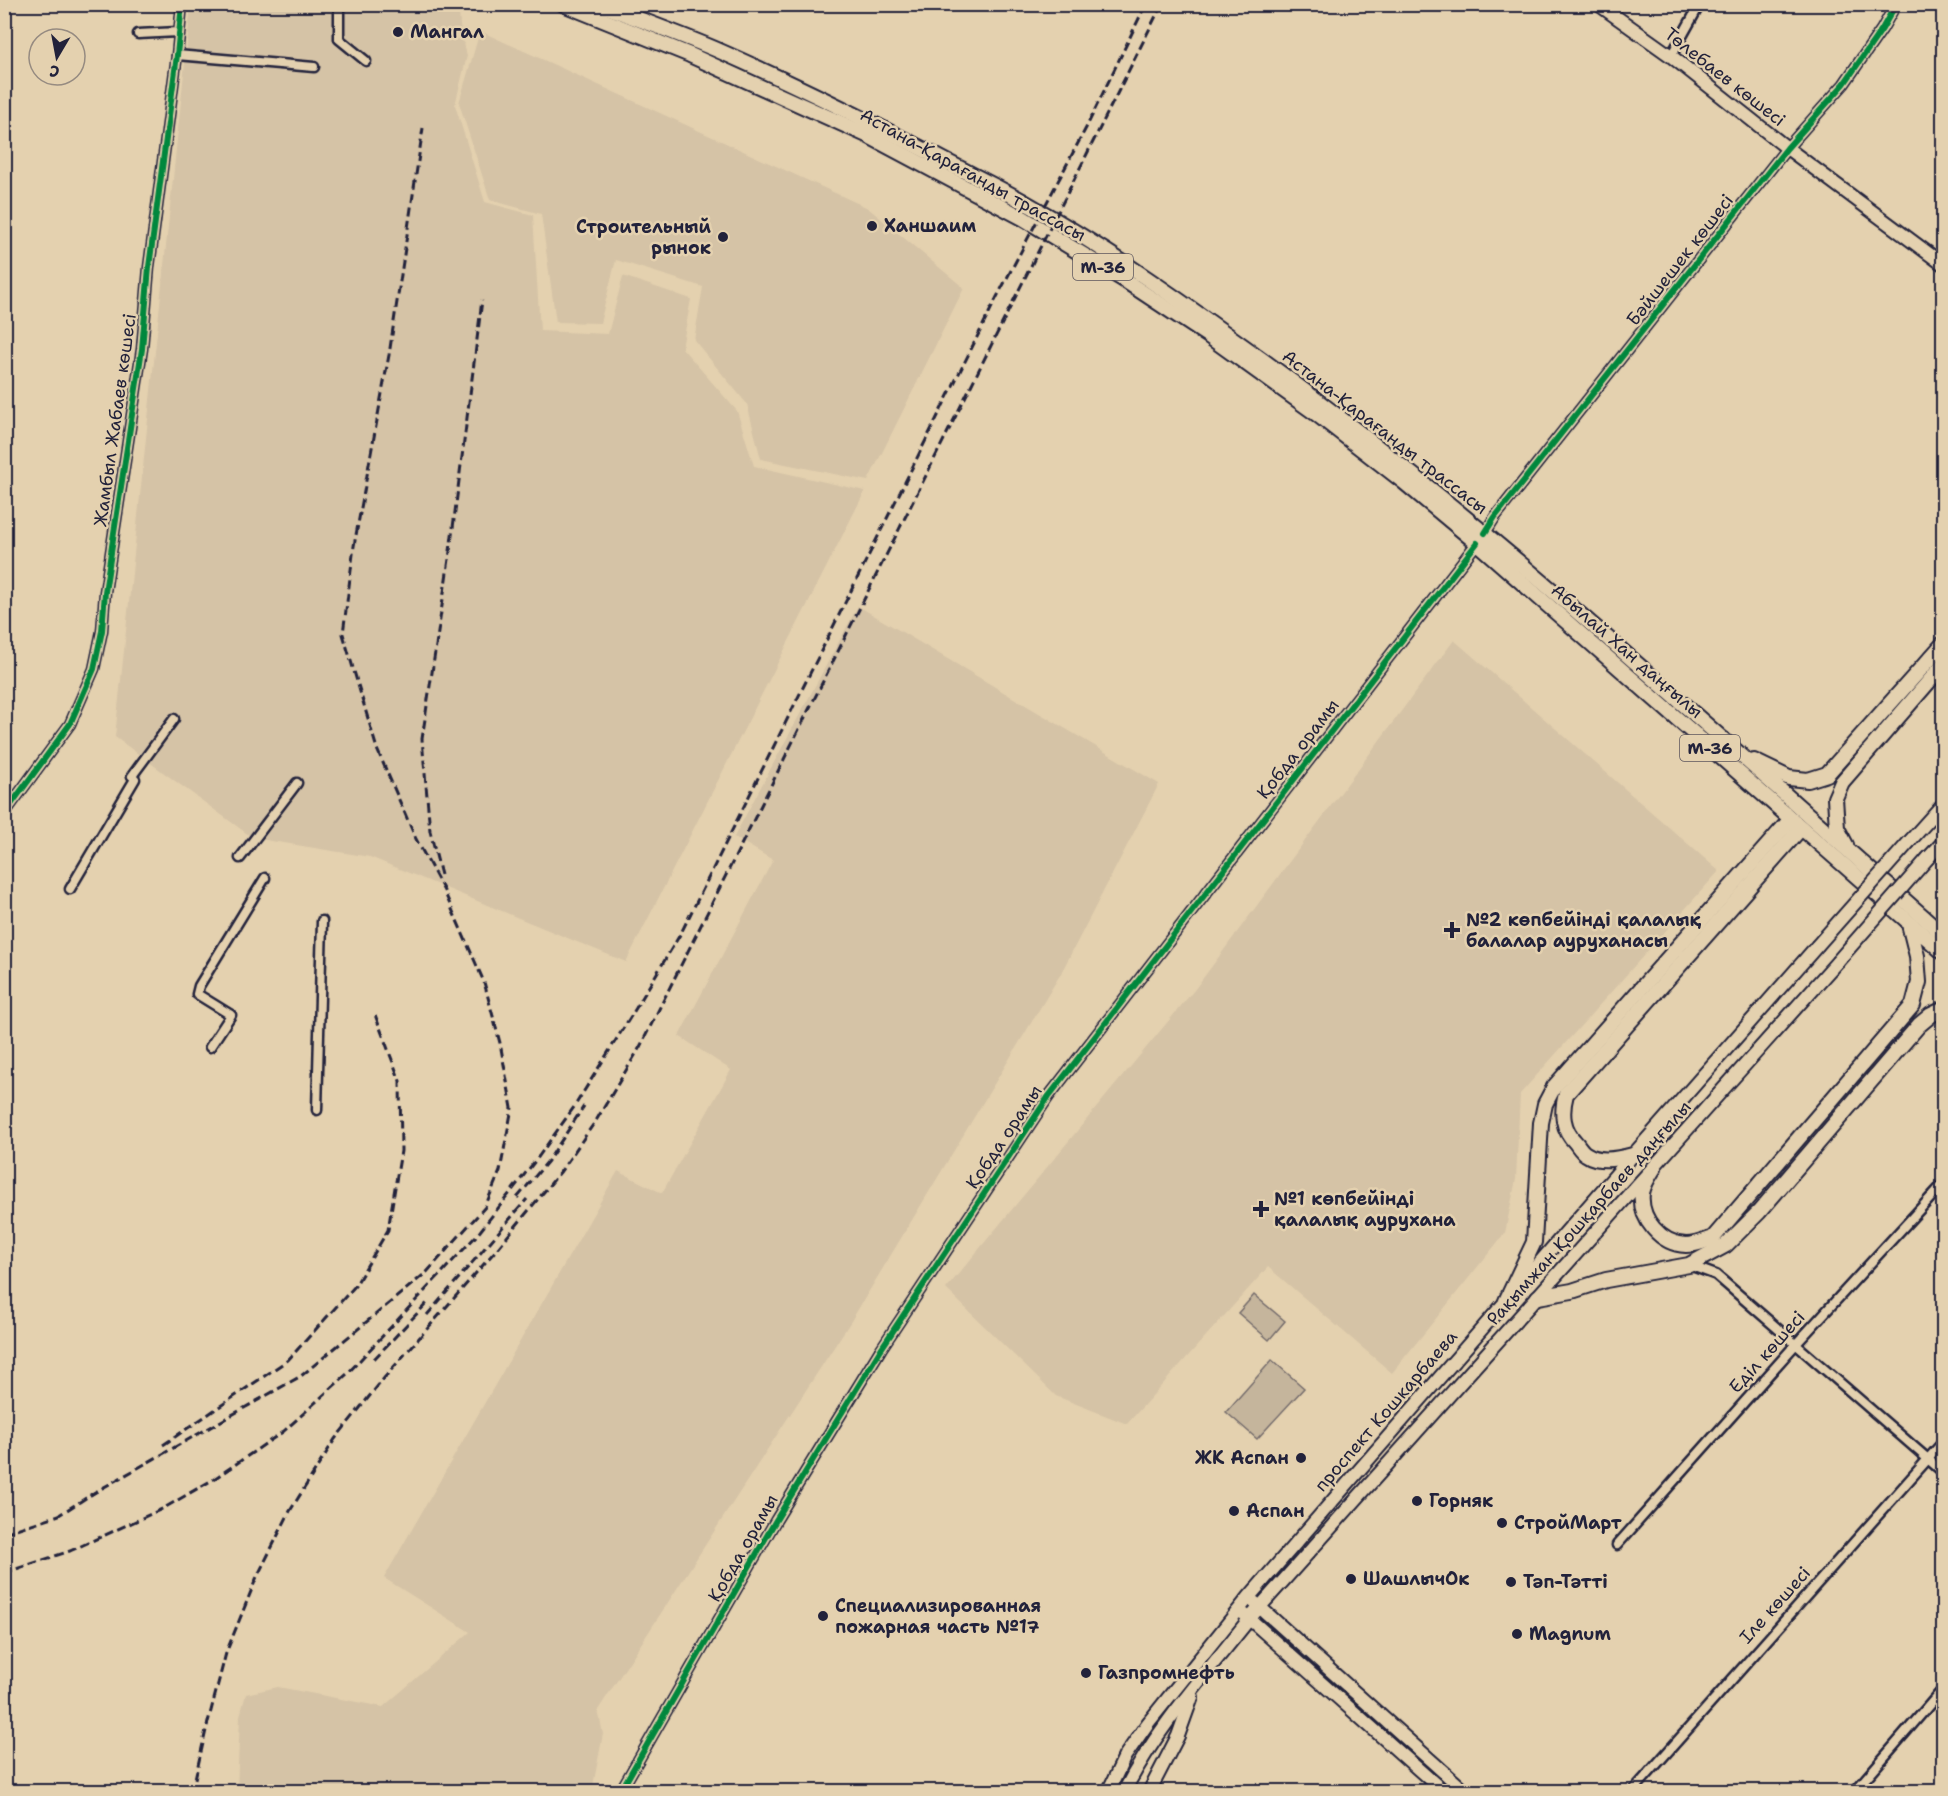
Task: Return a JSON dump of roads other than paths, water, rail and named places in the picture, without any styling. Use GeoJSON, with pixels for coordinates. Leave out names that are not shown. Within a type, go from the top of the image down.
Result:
{"type":"FeatureCollection","features":[{"type":"Feature","properties":{"kind":"main road","name":"Астана-Қарағанды трассасы"},"geometry":{"type":"LineString","coordinates":[[564,4],[690,55],[867,135],[1023,218],[1208,335],[1481,538]]}},
{"type":"Feature","properties":{"kind":"main road","name":"Астана-Қарағанды трассасы"},"geometry":{"type":"LineString","coordinates":[[599,4],[714,48],[866,119],[1028,204],[1219,328],[1322,403],[1481,538]]}},
{"type":"Feature","properties":{"kind":"main road","name":"Төлебаев көшесі"},"geometry":{"type":"LineString","coordinates":[[1598,4],[1671,56],[1787,148],[1944,265]]}},
{"type":"Feature","properties":{"kind":"main road","name":"Абылай Хан даңғылы"},"geometry":{"type":"LineString","coordinates":[[1481,538],[1740,754],[1944,935]]}},
{"type":"Feature","properties":{"kind":"main road","name":"Абылай Хан даңғылы"},"geometry":{"type":"LineString","coordinates":[[1481,538],[1796,823],[1944,953]]}},
{"type":"Feature","properties":{"kind":"main road"},"geometry":{"type":"LineString","coordinates":[[1740,754],[1789,778],[1808,780],[1827,774],[1944,643]]}},
{"type":"Feature","properties":{"kind":"main road"},"geometry":{"type":"LineString","coordinates":[[1858,861],[1837,828],[1835,798],[1842,782],[1944,664]]}},
{"type":"Feature","properties":{"kind":"main road","name":"Рақымжан Қошқарбаев даңғылы"},"geometry":{"type":"LineString","coordinates":[[1599,1194],[1944,803]]}},
{"type":"Feature","properties":{"kind":"main road"},"geometry":{"type":"LineString","coordinates":[[1633,1155],[1606,1159],[1586,1155],[1569,1136],[1564,1124],[1562,1109],[1566,1094],[1796,823]]}},
{"type":"Feature","properties":{"kind":"main road"},"geometry":{"type":"LineString","coordinates":[[1506,1301],[1534,1242],[1541,1123],[1545,1104],[1554,1087],[1796,823]]}},
{"type":"Feature","properties":{"kind":"main road","name":"Рақымжан Қошқарбаев даңғылы"},"geometry":{"type":"LineString","coordinates":[[1250,1618],[1944,841]]}},
{"type":"Feature","properties":{"kind":"main road"},"geometry":{"type":"LineString","coordinates":[[1922,917],[1944,921]]}},
{"type":"Feature","properties":{"kind":"main road"},"geometry":{"type":"LineString","coordinates":[[1654,1168],[1646,1180],[1642,1194],[1643,1209],[1658,1234],[1671,1242],[1685,1245],[1700,1244],[1713,1238],[1913,1005],[1919,982],[1917,956],[1909,924]]}},
{"type":"Feature","properties":{"kind":"main road"},"geometry":{"type":"LineString","coordinates":[[1538,1298],[1572,1291],[1606,1280],[1689,1265],[1726,1245],[1759,1212],[1918,1025],[1944,1009]]}},
{"type":"Feature","properties":{"kind":"main road","name":"проспект Кошкарбаева"},"geometry":{"type":"LineString","coordinates":[[1239,1609],[1599,1194]]}},
{"type":"Feature","properties":{"kind":"main road"},"geometry":{"type":"LineString","coordinates":[[1248,1597],[1466,1791]]}},
{"type":"Feature","properties":{"kind":"main road"},"geometry":{"type":"LineString","coordinates":[[1108,1791],[1125,1756],[1148,1723],[1239,1609],[1443,1791]]}},
{"type":"Feature","properties":{"kind":"main road"},"geometry":{"type":"LineString","coordinates":[[1124,1791],[1134,1772],[1167,1724],[1250,1618]]}},
{"type":"Feature","properties":{"kind":"main road"},"geometry":{"type":"LineString","coordinates":[[1149,1791],[1178,1736],[1197,1685]]}},
{"type":"Feature","properties":{"kind":"street","name":"Жамбыл Жабаев көшесі"},"geometry":{"type":"LineString","coordinates":[[4,814],[70,724],[94,669],[102,631],[105,592],[142,349],[149,267],[182,4]]}},
{"type":"Feature","properties":{"kind":"street"},"geometry":{"type":"LineString","coordinates":[[339,4],[339,39],[366,61]]}},
{"type":"Feature","properties":{"kind":"street"},"geometry":{"type":"LineString","coordinates":[[1671,56],[1700,4]]}},
{"type":"Feature","properties":{"kind":"street","name":"Бәйшешек көшесі"},"geometry":{"type":"LineString","coordinates":[[1481,538],[1495,517],[1787,148],[1844,84],[1882,29],[1896,4]]}},
{"type":"Feature","properties":{"kind":"street"},"geometry":{"type":"LineString","coordinates":[[138,34],[178,33]]}},
{"type":"Feature","properties":{"kind":"street"},"geometry":{"type":"LineString","coordinates":[[177,55],[314,67]]}},
{"type":"Feature","properties":{"kind":"street","name":"Қобда орамы"},"geometry":{"type":"LineString","coordinates":[[620,1791],[786,1503],[881,1349],[1049,1096],[1481,538]]}},
{"type":"Feature","properties":{"kind":"street"},"geometry":{"type":"LineString","coordinates":[[70,889],[134,778],[174,719]]}},
{"type":"Feature","properties":{"kind":"street"},"geometry":{"type":"LineString","coordinates":[[240,858],[297,783]]}},
{"type":"Feature","properties":{"kind":"street"},"geometry":{"type":"LineString","coordinates":[[210,1047],[231,1015],[197,994],[199,986],[265,878]]}},
{"type":"Feature","properties":{"kind":"street"},"geometry":{"type":"LineString","coordinates":[[317,1110],[322,921]]}},
{"type":"Feature","properties":{"kind":"street","name":"Еділ көшесі"},"geometry":{"type":"LineString","coordinates":[[1617,1545],[1796,1344],[1944,1183]]}},
{"type":"Feature","properties":{"kind":"street"},"geometry":{"type":"LineString","coordinates":[[1689,1265],[1716,1275],[1944,1473]]}},
{"type":"Feature","properties":{"kind":"street","name":"Іле көшесі"},"geometry":{"type":"LineString","coordinates":[[1632,1791],[1944,1441]]}},
{"type":"Feature","properties":{"kind":"street"},"geometry":{"type":"LineString","coordinates":[[1854,1791],[1944,1688]]}},
{"type":"Feature","properties":{"kind":"railway"},"geometry":{"type":"LineString","coordinates":[[4,1573],[70,1551],[164,1508],[214,1479],[284,1431],[347,1374],[477,1235],[539,1156],[574,1107],[681,933],[997,297],[1086,128],[1146,4]]}},
{"type":"Feature","properties":{"kind":"railway"},"geometry":{"type":"LineString","coordinates":[[192,1792],[226,1653],[256,1579],[290,1511],[335,1439],[561,1171],[597,1119],[640,1047],[1162,4]]}},
{"type":"Feature","properties":{"kind":"railway"},"geometry":{"type":"LineString","coordinates":[[90,1495],[301,1376],[427,1272],[485,1207],[500,1171],[512,1108],[500,1043],[484,982],[444,891],[416,839],[377,749],[343,634],[354,546],[389,355],[423,128]]}},
{"type":"Feature","properties":{"kind":"railway"},"geometry":{"type":"LineString","coordinates":[[441,875],[430,831],[422,739],[449,559],[482,300]]}},
{"type":"Feature","properties":{"kind":"railway"},"geometry":{"type":"LineString","coordinates":[[163,1445],[288,1360],[355,1286],[388,1230],[401,1151],[400,1081],[374,1012]]}},
{"type":"Feature","properties":{"kind":"railway"},"geometry":{"type":"LineString","coordinates":[[517,1198],[548,1161],[584,1106]]}},
{"type":"Feature","properties":{"kind":"railway"},"geometry":{"type":"LineString","coordinates":[[427,1315],[527,1199]]}},
{"type":"Feature","properties":{"kind":"railway"},"geometry":{"type":"LineString","coordinates":[[374,1359],[429,1301]]}},
{"type":"Feature","properties":{"kind":"railway"},"geometry":{"type":"LineString","coordinates":[[4,1533],[59,1515],[97,1491]]}},
{"type":"Feature","properties":{"kind":"place","name":"Мангал"},"geometry":{"type":"Point","coordinates":[398,32]}},
{"type":"Feature","properties":{"kind":"place","name":"Ханшаим"},"geometry":{"type":"Point","coordinates":[872,226]}},
{"type":"Feature","properties":{"kind":"place","name":"Строительный рынок"},"geometry":{"type":"Point","coordinates":[723,237]}},
{"type":"Feature","properties":{"kind":"place","name":"№2 көпбейінді қалалық балалар ауруханасы"},"geometry":{"type":"Point","coordinates":[1452,930]}},
{"type":"Feature","properties":{"kind":"place","name":"№1 көпбейінді қалалық аурухана"},"geometry":{"type":"Point","coordinates":[1261,1209]}},
{"type":"Feature","properties":{"kind":"place","name":"ЖК Аспан"},"geometry":{"type":"Point","coordinates":[1301,1458]}},
{"type":"Feature","properties":{"kind":"place","name":"Горняк"},"geometry":{"type":"Point","coordinates":[1417,1501]}},
{"type":"Feature","properties":{"kind":"place","name":"Аспан"},"geometry":{"type":"Point","coordinates":[1234,1511]}},
{"type":"Feature","properties":{"kind":"place","name":"СтройМарт"},"geometry":{"type":"Point","coordinates":[1502,1523]}},
{"type":"Feature","properties":{"kind":"place","name":"ШашлычОк"},"geometry":{"type":"Point","coordinates":[1351,1579]}},
{"type":"Feature","properties":{"kind":"place","name":"Тәп-Тәтті"},"geometry":{"type":"Point","coordinates":[1511,1582]}},
{"type":"Feature","properties":{"kind":"place","name":"Специализированная пожарная часть №17"},"geometry":{"type":"Point","coordinates":[823,1616]}},
{"type":"Feature","properties":{"kind":"place","name":"Magnum"},"geometry":{"type":"Point","coordinates":[1517,1634]}},
{"type":"Feature","properties":{"kind":"place","name":"Газпромнефть"},"geometry":{"type":"Point","coordinates":[1086,1673]}}]}
